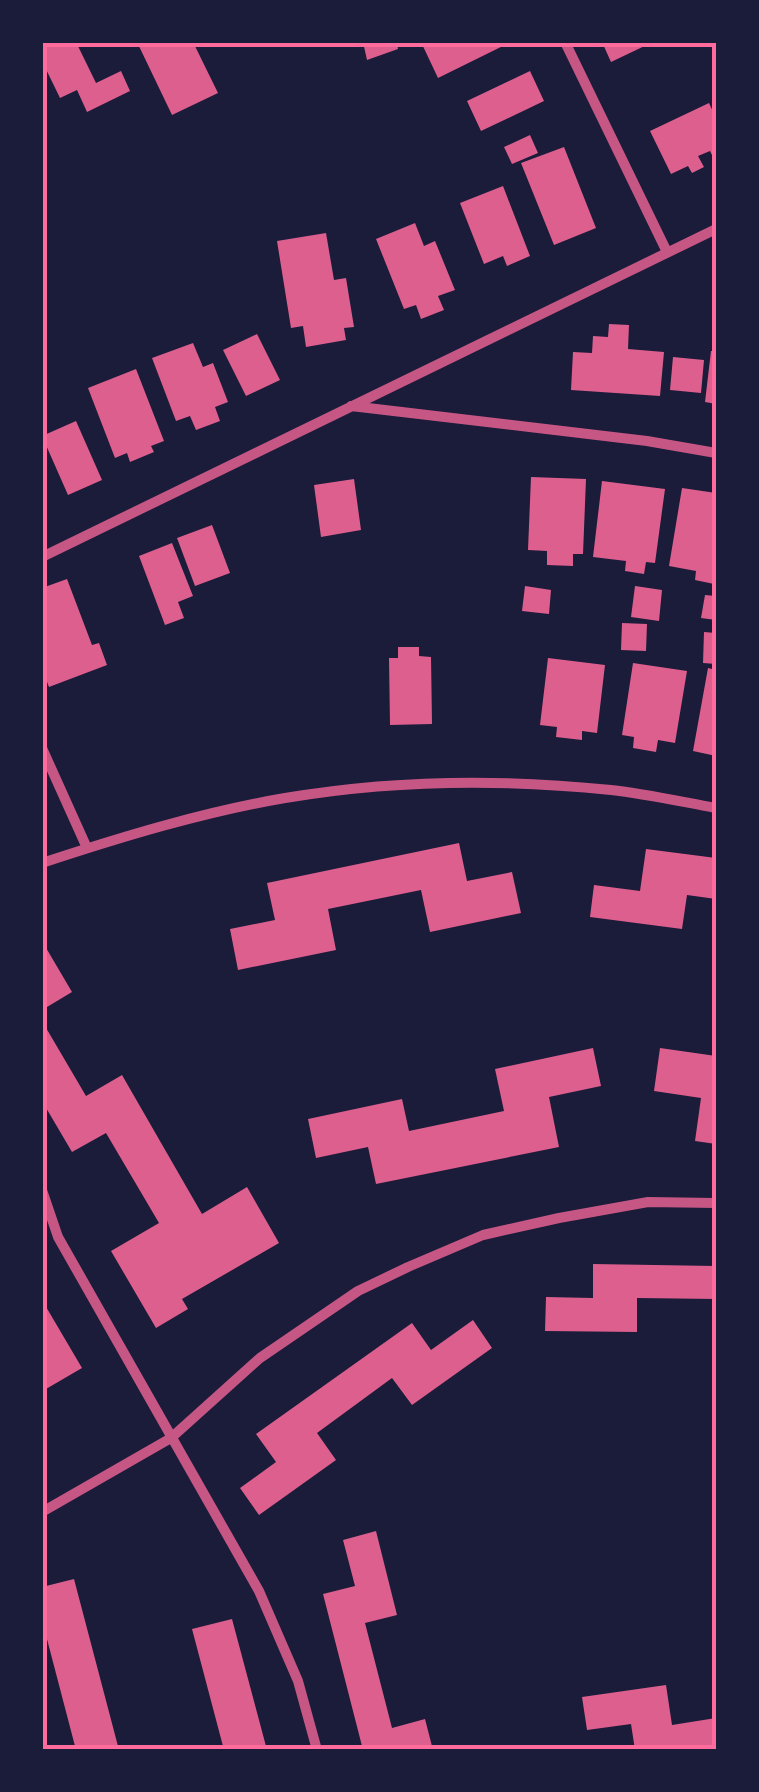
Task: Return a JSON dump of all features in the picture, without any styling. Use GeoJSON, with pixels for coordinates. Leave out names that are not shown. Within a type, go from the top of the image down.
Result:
{"type":"FeatureCollection","features":[{"type":"Feature","properties":{"kind":"street"},"geometry":{"type":"LineString","coordinates":[[565,42],[667,252]]}},
{"type":"Feature","properties":{"kind":"street"},"geometry":{"type":"LineString","coordinates":[[42,557],[716,229]]}},
{"type":"Feature","properties":{"kind":"street"},"geometry":{"type":"LineString","coordinates":[[350,406],[716,452]]}},
{"type":"Feature","properties":{"kind":"street"},"geometry":{"type":"LineString","coordinates":[[42,748],[87,848]]}},
{"type":"Feature","properties":{"kind":"street"},"geometry":{"type":"LineString","coordinates":[[42,863],[238,807],[384,787],[486,784],[612,790],[716,808]]}},
{"type":"Feature","properties":{"kind":"street"},"geometry":{"type":"LineString","coordinates":[[42,1190],[58,1237],[258,1590],[298,1680],[318,1750]]}},
{"type":"Feature","properties":{"kind":"street"},"geometry":{"type":"LineString","coordinates":[[42,1512],[172,1438],[260,1358],[358,1291],[408,1268],[483,1236],[559,1218],[648,1202],[716,1203]]}},
{"type":"Feature","properties":{"kind":"building"},"geometry":{"type":"Polygon","coordinates":[[[42,42],[76,42],[96,83],[121,71],[130,91],[87,112],[77,90],[60,98],[42,61],[42,42]]]}},
{"type":"Feature","properties":{"kind":"building"},"geometry":{"type":"Polygon","coordinates":[[[137,42],[193,42],[218,93],[172,115],[137,42]]]}},
{"type":"Feature","properties":{"kind":"building"},"geometry":{"type":"Polygon","coordinates":[[[363,42],[397,42],[398,49],[367,60],[363,42]]]}},
{"type":"Feature","properties":{"kind":"building"},"geometry":{"type":"Polygon","coordinates":[[[421,42],[511,42],[438,78],[421,42]]]}},
{"type":"Feature","properties":{"kind":"building"},"geometry":{"type":"Polygon","coordinates":[[[602,42],[653,42],[611,62],[602,42]]]}},
{"type":"Feature","properties":{"kind":"building"},"geometry":{"type":"Polygon","coordinates":[[[530,71],[544,101],[481,131],[467,101],[530,71]]]}},
{"type":"Feature","properties":{"kind":"building"},"geometry":{"type":"Polygon","coordinates":[[[709,103],[716,118],[716,163],[710,151],[698,156],[704,167],[692,173],[688,166],[671,174],[650,131],[709,103]]]}},
{"type":"Feature","properties":{"kind":"building"},"geometry":{"type":"Polygon","coordinates":[[[530,135],[538,153],[512,164],[504,147],[530,135]]]}},
{"type":"Feature","properties":{"kind":"building"},"geometry":{"type":"Polygon","coordinates":[[[564,147],[596,228],[554,245],[521,163],[564,147]]]}},
{"type":"Feature","properties":{"kind":"building"},"geometry":{"type":"Polygon","coordinates":[[[503,186],[530,256],[507,266],[503,256],[484,264],[460,203],[503,186]]]}},
{"type":"Feature","properties":{"kind":"building"},"geometry":{"type":"Polygon","coordinates":[[[415,223],[424,246],[435,241],[455,290],[438,296],[444,310],[421,319],[416,305],[404,309],[376,239],[415,223]]]}},
{"type":"Feature","properties":{"kind":"building"},"geometry":{"type":"Polygon","coordinates":[[[326,233],[334,280],[346,278],[354,327],[344,328],[346,340],[306,347],[303,326],[291,328],[277,241],[326,233]]]}},
{"type":"Feature","properties":{"kind":"building"},"geometry":{"type":"Polygon","coordinates":[[[609,324],[629,325],[628,349],[664,352],[660,396],[571,390],[573,352],[592,353],[593,336],[608,337],[609,324]]]}},
{"type":"Feature","properties":{"kind":"building"},"geometry":{"type":"Polygon","coordinates":[[[257,334],[280,380],[246,396],[223,350],[257,334]]]}},
{"type":"Feature","properties":{"kind":"building"},"geometry":{"type":"Polygon","coordinates":[[[193,343],[203,367],[213,363],[228,402],[215,407],[220,421],[196,430],[190,416],[176,421],[152,358],[193,343]]]}},
{"type":"Feature","properties":{"kind":"building"},"geometry":{"type":"Polygon","coordinates":[[[711,351],[716,351],[716,404],[705,402],[711,351]]]}},
{"type":"Feature","properties":{"kind":"building"},"geometry":{"type":"Polygon","coordinates":[[[673,357],[704,360],[701,393],[670,390],[673,357]]]}},
{"type":"Feature","properties":{"kind":"building"},"geometry":{"type":"Polygon","coordinates":[[[136,369],[164,441],[151,446],[154,452],[130,462],[127,453],[115,458],[88,388],[136,369]]]}},
{"type":"Feature","properties":{"kind":"building"},"geometry":{"type":"Polygon","coordinates":[[[76,421],[102,480],[68,495],[42,436],[76,421]]]}},
{"type":"Feature","properties":{"kind":"building"},"geometry":{"type":"Polygon","coordinates":[[[531,477],[586,479],[583,554],[573,554],[573,566],[547,565],[547,551],[528,550],[531,477]]]}},
{"type":"Feature","properties":{"kind":"building"},"geometry":{"type":"Polygon","coordinates":[[[354,479],[361,530],[321,537],[314,485],[354,479]]]}},
{"type":"Feature","properties":{"kind":"building"},"geometry":{"type":"Polygon","coordinates":[[[602,481],[665,489],[655,563],[646,562],[644,574],[625,571],[626,561],[593,557],[602,481]]]}},
{"type":"Feature","properties":{"kind":"building"},"geometry":{"type":"Polygon","coordinates":[[[682,488],[716,493],[714,584],[695,580],[696,571],[669,566],[682,488]]]}},
{"type":"Feature","properties":{"kind":"building"},"geometry":{"type":"Polygon","coordinates":[[[212,525],[230,573],[195,586],[177,538],[212,525]]]}},
{"type":"Feature","properties":{"kind":"building"},"geometry":{"type":"Polygon","coordinates":[[[172,543],[193,596],[178,602],[184,618],[165,625],[139,556],[172,543]]]}},
{"type":"Feature","properties":{"kind":"building"},"geometry":{"type":"Polygon","coordinates":[[[67,579],[92,645],[99,643],[107,665],[49,687],[42,669],[42,588],[67,579]]]}},
{"type":"Feature","properties":{"kind":"building"},"geometry":{"type":"Polygon","coordinates":[[[525,586],[551,590],[549,614],[522,611],[525,586]]]}},
{"type":"Feature","properties":{"kind":"building"},"geometry":{"type":"Polygon","coordinates":[[[635,586],[662,590],[659,621],[631,617],[635,586]]]}},
{"type":"Feature","properties":{"kind":"building"},"geometry":{"type":"Polygon","coordinates":[[[705,595],[716,596],[716,620],[701,618],[705,595]]]}},
{"type":"Feature","properties":{"kind":"building"},"geometry":{"type":"Polygon","coordinates":[[[622,623],[647,624],[646,651],[621,650],[622,623]]]}},
{"type":"Feature","properties":{"kind":"building"},"geometry":{"type":"Polygon","coordinates":[[[704,632],[716,633],[716,664],[703,663],[704,632]]]}},
{"type":"Feature","properties":{"kind":"building"},"geometry":{"type":"Polygon","coordinates":[[[398,647],[419,647],[419,656],[431,657],[432,724],[390,725],[389,658],[398,658],[398,647]]]}},
{"type":"Feature","properties":{"kind":"building"},"geometry":{"type":"Polygon","coordinates":[[[548,658],[605,665],[597,733],[582,731],[582,740],[556,737],[557,727],[540,725],[548,658]]]}},
{"type":"Feature","properties":{"kind":"building"},"geometry":{"type":"Polygon","coordinates":[[[633,663],[687,671],[675,743],[658,740],[656,752],[633,748],[634,737],[622,735],[633,663]]]}},
{"type":"Feature","properties":{"kind":"building"},"geometry":{"type":"Polygon","coordinates":[[[708,668],[716,670],[716,756],[693,751],[708,668]]]}},
{"type":"Feature","properties":{"kind":"building"},"geometry":{"type":"Polygon","coordinates":[[[459,843],[467,881],[512,872],[521,913],[430,932],[421,890],[328,909],[336,950],[238,970],[230,929],[275,920],[267,883],[459,843]]]}},
{"type":"Feature","properties":{"kind":"building"},"geometry":{"type":"Polygon","coordinates":[[[646,849],[716,858],[716,899],[687,895],[682,929],[590,917],[594,885],[640,891],[646,849]]]}},
{"type":"Feature","properties":{"kind":"building"},"geometry":{"type":"Polygon","coordinates":[[[42,941],[72,992],[42,1010],[42,941]]]}},
{"type":"Feature","properties":{"kind":"building"},"geometry":{"type":"Polygon","coordinates":[[[42,1021],[86,1096],[122,1075],[202,1214],[247,1187],[279,1243],[182,1299],[188,1309],[156,1328],[111,1251],[159,1223],[106,1133],[72,1152],[42,1101],[42,1021]]]}},
{"type":"Feature","properties":{"kind":"building"},"geometry":{"type":"Polygon","coordinates":[[[593,1048],[601,1086],[549,1097],[559,1147],[376,1184],[368,1147],[316,1158],[308,1119],[402,1099],[409,1131],[504,1111],[495,1069],[593,1048]]]}},
{"type":"Feature","properties":{"kind":"building"},"geometry":{"type":"Polygon","coordinates":[[[660,1048],[716,1056],[716,1144],[695,1141],[701,1098],[654,1091],[660,1048]]]}},
{"type":"Feature","properties":{"kind":"building"},"geometry":{"type":"Polygon","coordinates":[[[593,1264],[716,1266],[716,1299],[637,1298],[637,1332],[545,1331],[546,1297],[593,1298],[593,1264]]]}},
{"type":"Feature","properties":{"kind":"building"},"geometry":{"type":"Polygon","coordinates":[[[42,1300],[82,1368],[46,1389],[42,1384],[42,1300]]]}},
{"type":"Feature","properties":{"kind":"building"},"geometry":{"type":"Polygon","coordinates":[[[473,1320],[492,1348],[412,1405],[392,1378],[317,1433],[336,1460],[259,1515],[240,1488],[276,1462],[256,1434],[412,1323],[431,1350],[473,1320]]]}},
{"type":"Feature","properties":{"kind":"building"},"geometry":{"type":"Polygon","coordinates":[[[376,1531],[397,1615],[365,1623],[392,1728],[425,1719],[433,1750],[363,1750],[323,1594],[355,1586],[343,1540],[376,1531]]]}},
{"type":"Feature","properties":{"kind":"building"},"geometry":{"type":"Polygon","coordinates":[[[74,1579],[119,1750],[76,1750],[42,1620],[42,1587],[74,1579]]]}},
{"type":"Feature","properties":{"kind":"building"},"geometry":{"type":"Polygon","coordinates":[[[232,1619],[267,1750],[224,1750],[192,1629],[232,1619]]]}},
{"type":"Feature","properties":{"kind":"building"},"geometry":{"type":"Polygon","coordinates":[[[666,1685],[672,1725],[716,1718],[716,1750],[635,1750],[631,1724],[587,1730],[582,1697],[666,1685]]]}}]}
